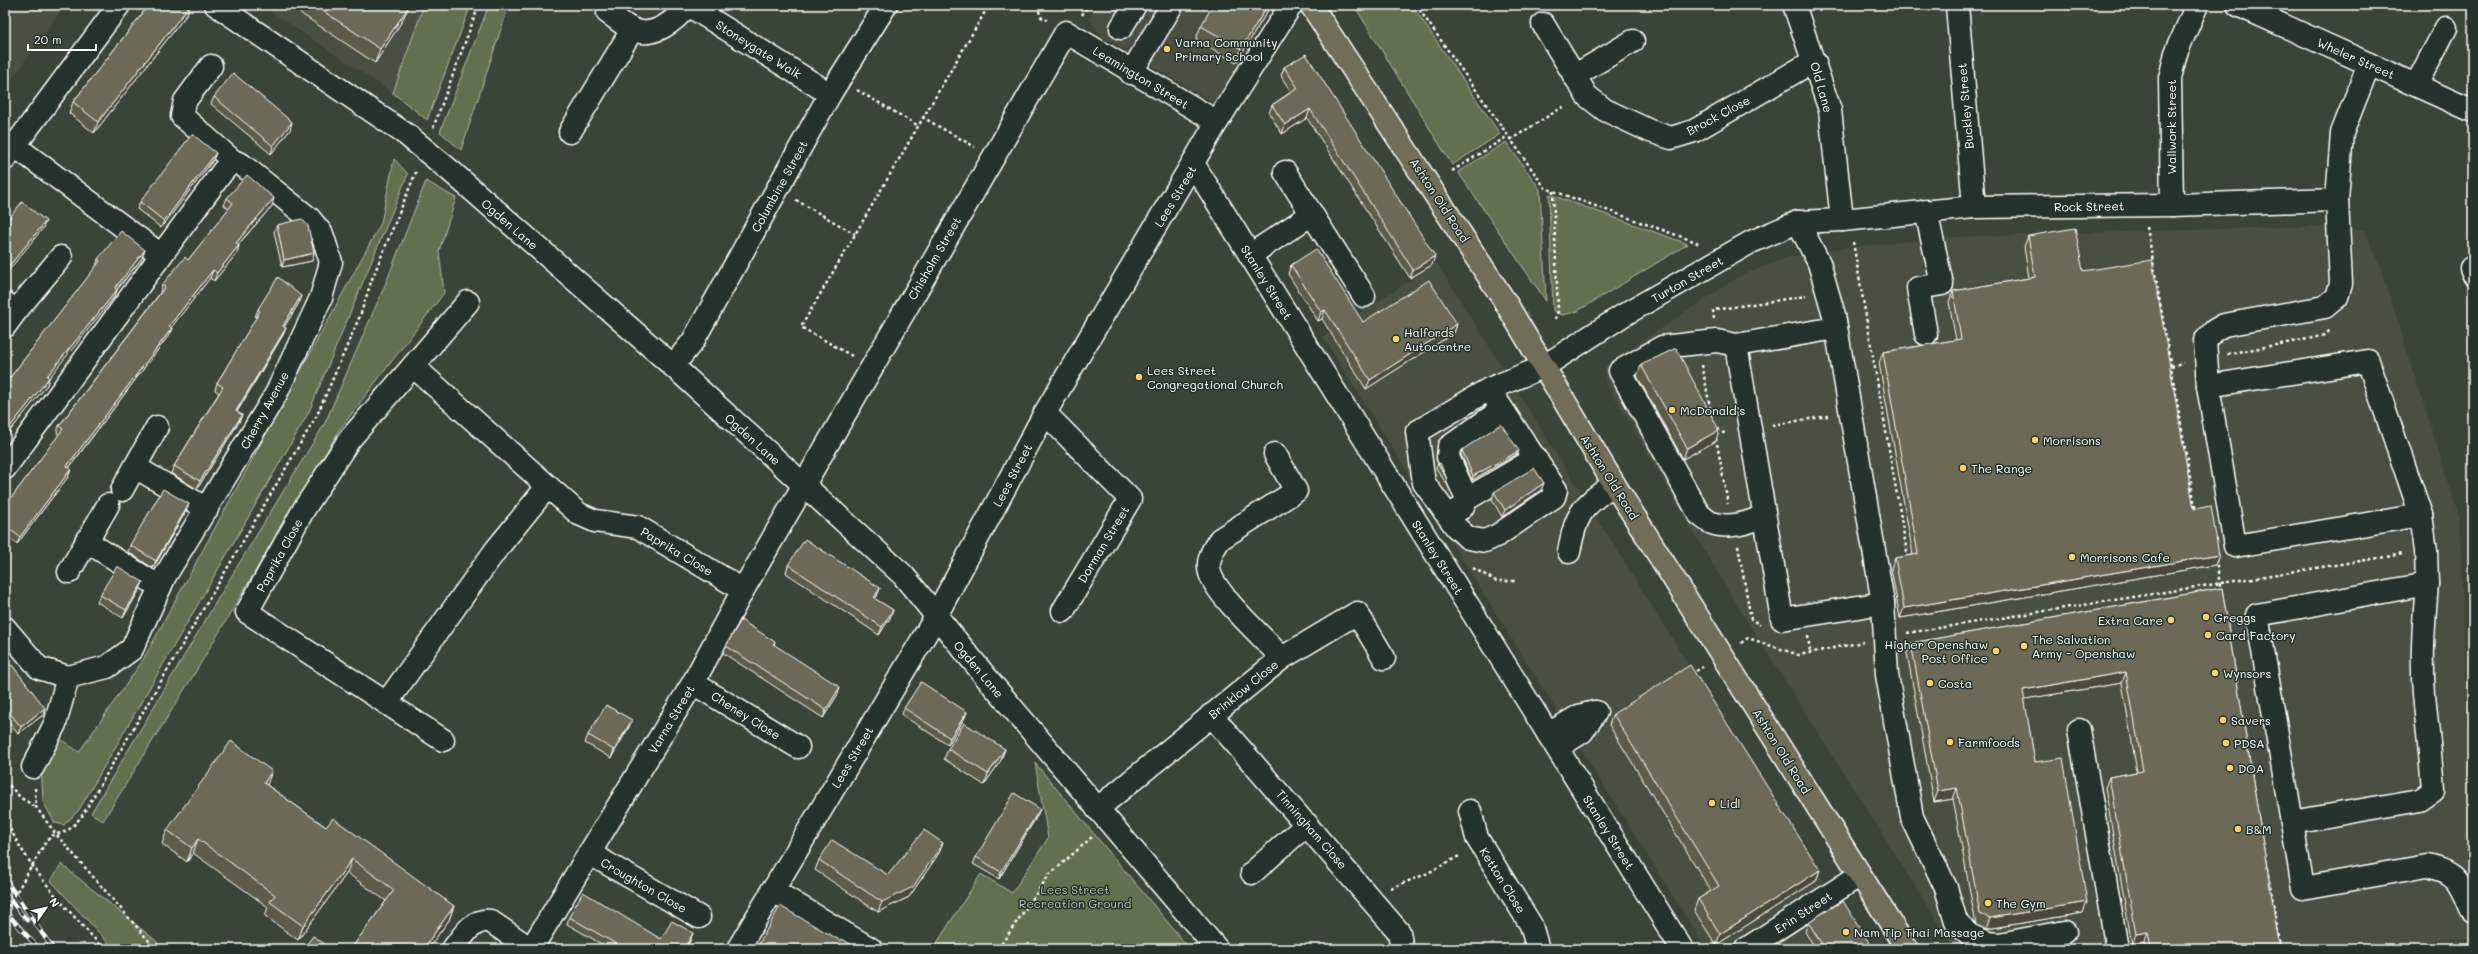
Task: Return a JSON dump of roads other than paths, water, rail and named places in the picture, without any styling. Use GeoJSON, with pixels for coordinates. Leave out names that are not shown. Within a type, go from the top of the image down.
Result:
{"type":"FeatureCollection","features":[{"type":"Feature","properties":{"kind":"highway","name":"Ashton Old Road"},"geometry":{"type":"LineString","coordinates":[[1311,5],[1439,198],[1504,300],[1543,368],[1614,484],[1907,949]]}},
{"type":"Feature","properties":{"kind":"street"},"geometry":{"type":"LineString","coordinates":[[119,5],[10,152],[161,255]]}},
{"type":"Feature","properties":{"kind":"street","name":"Ogden Lane"},"geometry":{"type":"LineString","coordinates":[[216,5],[407,135],[453,173],[672,366],[903,576],[1103,816],[1217,949]]}},
{"type":"Feature","properties":{"kind":"street"},"geometry":{"type":"LineString","coordinates":[[608,13],[632,30],[643,32],[657,29],[676,19],[688,5]]}},
{"type":"Feature","properties":{"kind":"street","name":"Stoneygate Walk"},"geometry":{"type":"LineString","coordinates":[[688,5],[835,87]]}},
{"type":"Feature","properties":{"kind":"street","name":"Columbine Street"},"geometry":{"type":"LineString","coordinates":[[672,366],[693,341],[835,87],[886,5]]}},
{"type":"Feature","properties":{"kind":"street"},"geometry":{"type":"LineString","coordinates":[[1121,28],[1135,5]]}},
{"type":"Feature","properties":{"kind":"street"},"geometry":{"type":"LineString","coordinates":[[1131,73],[1172,5]]}},
{"type":"Feature","properties":{"kind":"street","name":"Lees Street"},"geometry":{"type":"LineString","coordinates":[[738,949],[936,616],[1045,414],[1194,165],[1217,122],[1291,5]]}},
{"type":"Feature","properties":{"kind":"street","name":"Old Lane"},"geometry":{"type":"LineString","coordinates":[[1794,5],[1815,62],[1830,110],[1845,220]]}},
{"type":"Feature","properties":{"kind":"street","name":"Buckley Street"},"geometry":{"type":"LineString","coordinates":[[1957,5],[1974,207]]}},
{"type":"Feature","properties":{"kind":"street","name":"Wallwork Street"},"geometry":{"type":"LineString","coordinates":[[2172,205],[2170,78],[2176,53],[2197,5]]}},
{"type":"Feature","properties":{"kind":"street","name":"Wheler Street"},"geometry":{"type":"LineString","coordinates":[[2238,5],[2270,11],[2369,64],[2473,111]]}},
{"type":"Feature","properties":{"kind":"street","name":"Brock Close"},"geometry":{"type":"LineString","coordinates":[[1543,24],[1580,85],[1605,110],[1650,132],[1671,138],[1694,131],[1805,66],[1815,62]]}},
{"type":"Feature","properties":{"kind":"street"},"geometry":{"type":"LineString","coordinates":[[2416,85],[2446,28]]}},
{"type":"Feature","properties":{"kind":"street"},"geometry":{"type":"LineString","coordinates":[[570,132],[632,30]]}},
{"type":"Feature","properties":{"kind":"street","name":"Leamington Street"},"geometry":{"type":"LineString","coordinates":[[1066,32],[1131,73],[1217,122]]}},
{"type":"Feature","properties":{"kind":"street","name":"Chisholm Street"},"geometry":{"type":"LineString","coordinates":[[803,484],[1066,32]]}},
{"type":"Feature","properties":{"kind":"street"},"geometry":{"type":"LineString","coordinates":[[1580,85],[1633,41]]}},
{"type":"Feature","properties":{"kind":"street"},"geometry":{"type":"LineString","coordinates":[[2369,64],[2342,133],[2337,200],[2341,284],[2337,297],[2325,307],[2224,325],[2215,330],[2205,341],[2208,386],[2236,546],[2421,515]]}},
{"type":"Feature","properties":{"kind":"street","name":"Cherry Avenue"},"geometry":{"type":"LineString","coordinates":[[68,677],[107,667],[132,649],[160,587],[276,394],[321,298],[331,262],[322,234],[309,218],[241,164],[233,161],[182,116],[185,101],[211,66]]}},
{"type":"Feature","properties":{"kind":"street"},"geometry":{"type":"LineString","coordinates":[[5,468],[223,171],[233,161]]}},
{"type":"Feature","properties":{"kind":"street","name":"Stanley Street"},"geometry":{"type":"LineString","coordinates":[[1194,165],[1682,949]]}},
{"type":"Feature","properties":{"kind":"street"},"geometry":{"type":"LineString","coordinates":[[1285,172],[1364,296]]}},
{"type":"Feature","properties":{"kind":"street","name":"Rock Street"},"geometry":{"type":"LineString","coordinates":[[1845,220],[1974,207],[2172,205],[2337,200]]}},
{"type":"Feature","properties":{"kind":"street"},"geometry":{"type":"LineString","coordinates":[[1926,211],[1942,284],[1918,288],[1926,334]]}},
{"type":"Feature","properties":{"kind":"street"},"geometry":{"type":"LineString","coordinates":[[1250,255],[1312,214]]}},
{"type":"Feature","properties":{"kind":"street","name":"Turton Street"},"geometry":{"type":"LineString","coordinates":[[1444,511],[1424,483],[1417,432],[1488,389],[1543,368],[1622,316],[1716,264],[1751,242],[1798,222],[1845,220]]}},
{"type":"Feature","properties":{"kind":"street"},"geometry":{"type":"LineString","coordinates":[[1798,222],[1819,263],[1828,292],[1836,328],[1883,603],[1887,675],[1912,817],[1946,888],[1956,921],[1969,935],[1988,943],[1998,944],[2065,932]]}},
{"type":"Feature","properties":{"kind":"street"},"geometry":{"type":"LineString","coordinates":[[9,314],[61,257]]}},
{"type":"Feature","properties":{"kind":"street","name":"Paprika Close"},"geometry":{"type":"LineString","coordinates":[[443,740],[247,612],[304,509],[349,440],[468,302]]}},
{"type":"Feature","properties":{"kind":"street"},"geometry":{"type":"LineString","coordinates":[[1764,515],[1755,521],[1728,525],[1712,523],[1699,514],[1620,371],[1662,347],[1717,341],[1736,345],[1836,328]]}},
{"type":"Feature","properties":{"kind":"street"},"geometry":{"type":"LineString","coordinates":[[1736,345],[1782,619],[1883,603]]}},
{"type":"Feature","properties":{"kind":"street"},"geometry":{"type":"LineString","coordinates":[[2208,386],[2368,362],[2421,515],[2426,551],[2427,584],[2423,653],[2433,791],[2420,800],[2292,822]]}},
{"type":"Feature","properties":{"kind":"street","name":"Paprika Close"},"geometry":{"type":"LineString","coordinates":[[413,366],[579,514],[595,521],[638,527],[743,590]]}},
{"type":"Feature","properties":{"kind":"street"},"geometry":{"type":"LineString","coordinates":[[1444,511],[1456,528],[1468,538],[1485,541],[1498,535],[1554,497],[1556,490],[1536,458],[1501,410],[1488,389]]}},
{"type":"Feature","properties":{"kind":"street"},"geometry":{"type":"LineString","coordinates":[[1467,500],[1448,457],[1450,447],[1501,410]]}},
{"type":"Feature","properties":{"kind":"street","name":"Dorman Street"},"geometry":{"type":"LineString","coordinates":[[1045,414],[1130,499],[1063,611]]}},
{"type":"Feature","properties":{"kind":"street"},"geometry":{"type":"LineString","coordinates":[[69,572],[86,542],[135,467],[157,427]]}},
{"type":"Feature","properties":{"kind":"street"},"geometry":{"type":"LineString","coordinates":[[1275,454],[1296,491],[1220,539],[1213,550],[1209,566],[1213,580],[1224,596],[1282,658]]}},
{"type":"Feature","properties":{"kind":"street"},"geometry":{"type":"LineString","coordinates":[[1444,511],[1452,513],[1462,508],[1467,500],[1536,458]]}},
{"type":"Feature","properties":{"kind":"street"},"geometry":{"type":"LineString","coordinates":[[135,467],[207,509]]}},
{"type":"Feature","properties":{"kind":"street","name":"Varna Street"},"geometry":{"type":"LineString","coordinates":[[531,948],[693,682],[803,484]]}},
{"type":"Feature","properties":{"kind":"street"},"geometry":{"type":"LineString","coordinates":[[1569,552],[1578,516],[1589,501],[1614,484]]}},
{"type":"Feature","properties":{"kind":"street"},"geometry":{"type":"LineString","coordinates":[[387,702],[495,551],[547,487]]}},
{"type":"Feature","properties":{"kind":"street"},"geometry":{"type":"LineString","coordinates":[[86,542],[160,587]]}},
{"type":"Feature","properties":{"kind":"street"},"geometry":{"type":"LineString","coordinates":[[2427,584],[2257,615],[2303,888],[2428,866],[2445,869],[2454,875],[2473,913]]}},
{"type":"Feature","properties":{"kind":"street","name":"Brinklow Close"},"geometry":{"type":"LineString","coordinates":[[1103,816],[1211,715],[1282,658],[1357,614],[1384,658]]}},
{"type":"Feature","properties":{"kind":"street"},"geometry":{"type":"LineString","coordinates":[[5,628],[39,668],[68,677],[55,724],[33,767]]}},
{"type":"Feature","properties":{"kind":"street","name":"Cheney Close"},"geometry":{"type":"LineString","coordinates":[[693,682],[798,747]]}},
{"type":"Feature","properties":{"kind":"street","name":"Tinningham Close"},"geometry":{"type":"LineString","coordinates":[[1211,715],[1399,932],[1402,949]]}},
{"type":"Feature","properties":{"kind":"street"},"geometry":{"type":"LineString","coordinates":[[2079,730],[2117,949]]}},
{"type":"Feature","properties":{"kind":"street","name":"Ketton Close"},"geometry":{"type":"LineString","coordinates":[[1470,811],[1477,838],[1531,925],[1538,949]]}},
{"type":"Feature","properties":{"kind":"street"},"geometry":{"type":"LineString","coordinates":[[1252,873],[1307,824]]}},
{"type":"Feature","properties":{"kind":"street","name":"Croughton Close"},"geometry":{"type":"LineString","coordinates":[[588,853],[699,917]]}},
{"type":"Feature","properties":{"kind":"street","name":"Erin Street"},"geometry":{"type":"LineString","coordinates":[[1746,949],[1768,943],[1860,875]]}},
{"type":"Feature","properties":{"kind":"street"},"geometry":{"type":"LineString","coordinates":[[772,890],[871,949]]}},
{"type":"Feature","properties":{"kind":"street"},"geometry":{"type":"LineString","coordinates":[[453,949],[472,926],[483,920],[490,920],[531,948]]}},
{"type":"Feature","properties":{"kind":"railway"},"geometry":{"type":"LineString","coordinates":[[5,879],[53,949]]}},
{"type":"Feature","properties":{"kind":"railway"},"geometry":{"type":"LineString","coordinates":[[5,894],[27,920]]}},
{"type":"Feature","properties":{"kind":"railway"},"geometry":{"type":"LineString","coordinates":[[5,911],[39,949]]}},
{"type":"Feature","properties":{"kind":"place","name":"Varna Community Primary School"},"geometry":{"type":"Point","coordinates":[1167,49]}},
{"type":"Feature","properties":{"kind":"place","name":"Halfords Autocentre"},"geometry":{"type":"Point","coordinates":[1396,339]}},
{"type":"Feature","properties":{"kind":"place","name":"Lees Street Congregational Church"},"geometry":{"type":"Point","coordinates":[1139,377]}},
{"type":"Feature","properties":{"kind":"place","name":"McDonald's"},"geometry":{"type":"Point","coordinates":[1672,410]}},
{"type":"Feature","properties":{"kind":"place","name":"Morrisons"},"geometry":{"type":"Point","coordinates":[2035,440]}},
{"type":"Feature","properties":{"kind":"place","name":"The Range"},"geometry":{"type":"Point","coordinates":[1963,468]}},
{"type":"Feature","properties":{"kind":"place","name":"Morrisons Cafe"},"geometry":{"type":"Point","coordinates":[2072,557]}},
{"type":"Feature","properties":{"kind":"place","name":"Greggs"},"geometry":{"type":"Point","coordinates":[2206,617]}},
{"type":"Feature","properties":{"kind":"place","name":"Extra Care"},"geometry":{"type":"Point","coordinates":[2171,620]}},
{"type":"Feature","properties":{"kind":"place","name":"Card Factory"},"geometry":{"type":"Point","coordinates":[2208,635]}},
{"type":"Feature","properties":{"kind":"place","name":"The Salvation Army - Openshaw"},"geometry":{"type":"Point","coordinates":[2024,646]}},
{"type":"Feature","properties":{"kind":"place","name":"Higher Openshaw Post Office"},"geometry":{"type":"Point","coordinates":[1996,651]}},
{"type":"Feature","properties":{"kind":"place","name":"Wynsors"},"geometry":{"type":"Point","coordinates":[2215,673]}},
{"type":"Feature","properties":{"kind":"place","name":"Costa"},"geometry":{"type":"Point","coordinates":[1930,683]}},
{"type":"Feature","properties":{"kind":"place","name":"Savers"},"geometry":{"type":"Point","coordinates":[2223,720]}},
{"type":"Feature","properties":{"kind":"place","name":"Farmfoods"},"geometry":{"type":"Point","coordinates":[1950,742]}},
{"type":"Feature","properties":{"kind":"place","name":"PDSA"},"geometry":{"type":"Point","coordinates":[2226,743]}},
{"type":"Feature","properties":{"kind":"place","name":"DOA"},"geometry":{"type":"Point","coordinates":[2230,768]}},
{"type":"Feature","properties":{"kind":"place","name":"Lidl"},"geometry":{"type":"Point","coordinates":[1712,803]}},
{"type":"Feature","properties":{"kind":"place","name":"B&M"},"geometry":{"type":"Point","coordinates":[2238,829]}},
{"type":"Feature","properties":{"kind":"place","name":"The Gym"},"geometry":{"type":"Point","coordinates":[1988,903]}},
{"type":"Feature","properties":{"kind":"place","name":"Nam Tip Thai Massage"},"geometry":{"type":"Point","coordinates":[1846,932]}},
{"type":"Feature","properties":{"kind":"park label","name":"Lees Street Recreation Ground"},"geometry":{"type":"Point","coordinates":[1075,896]}}]}
